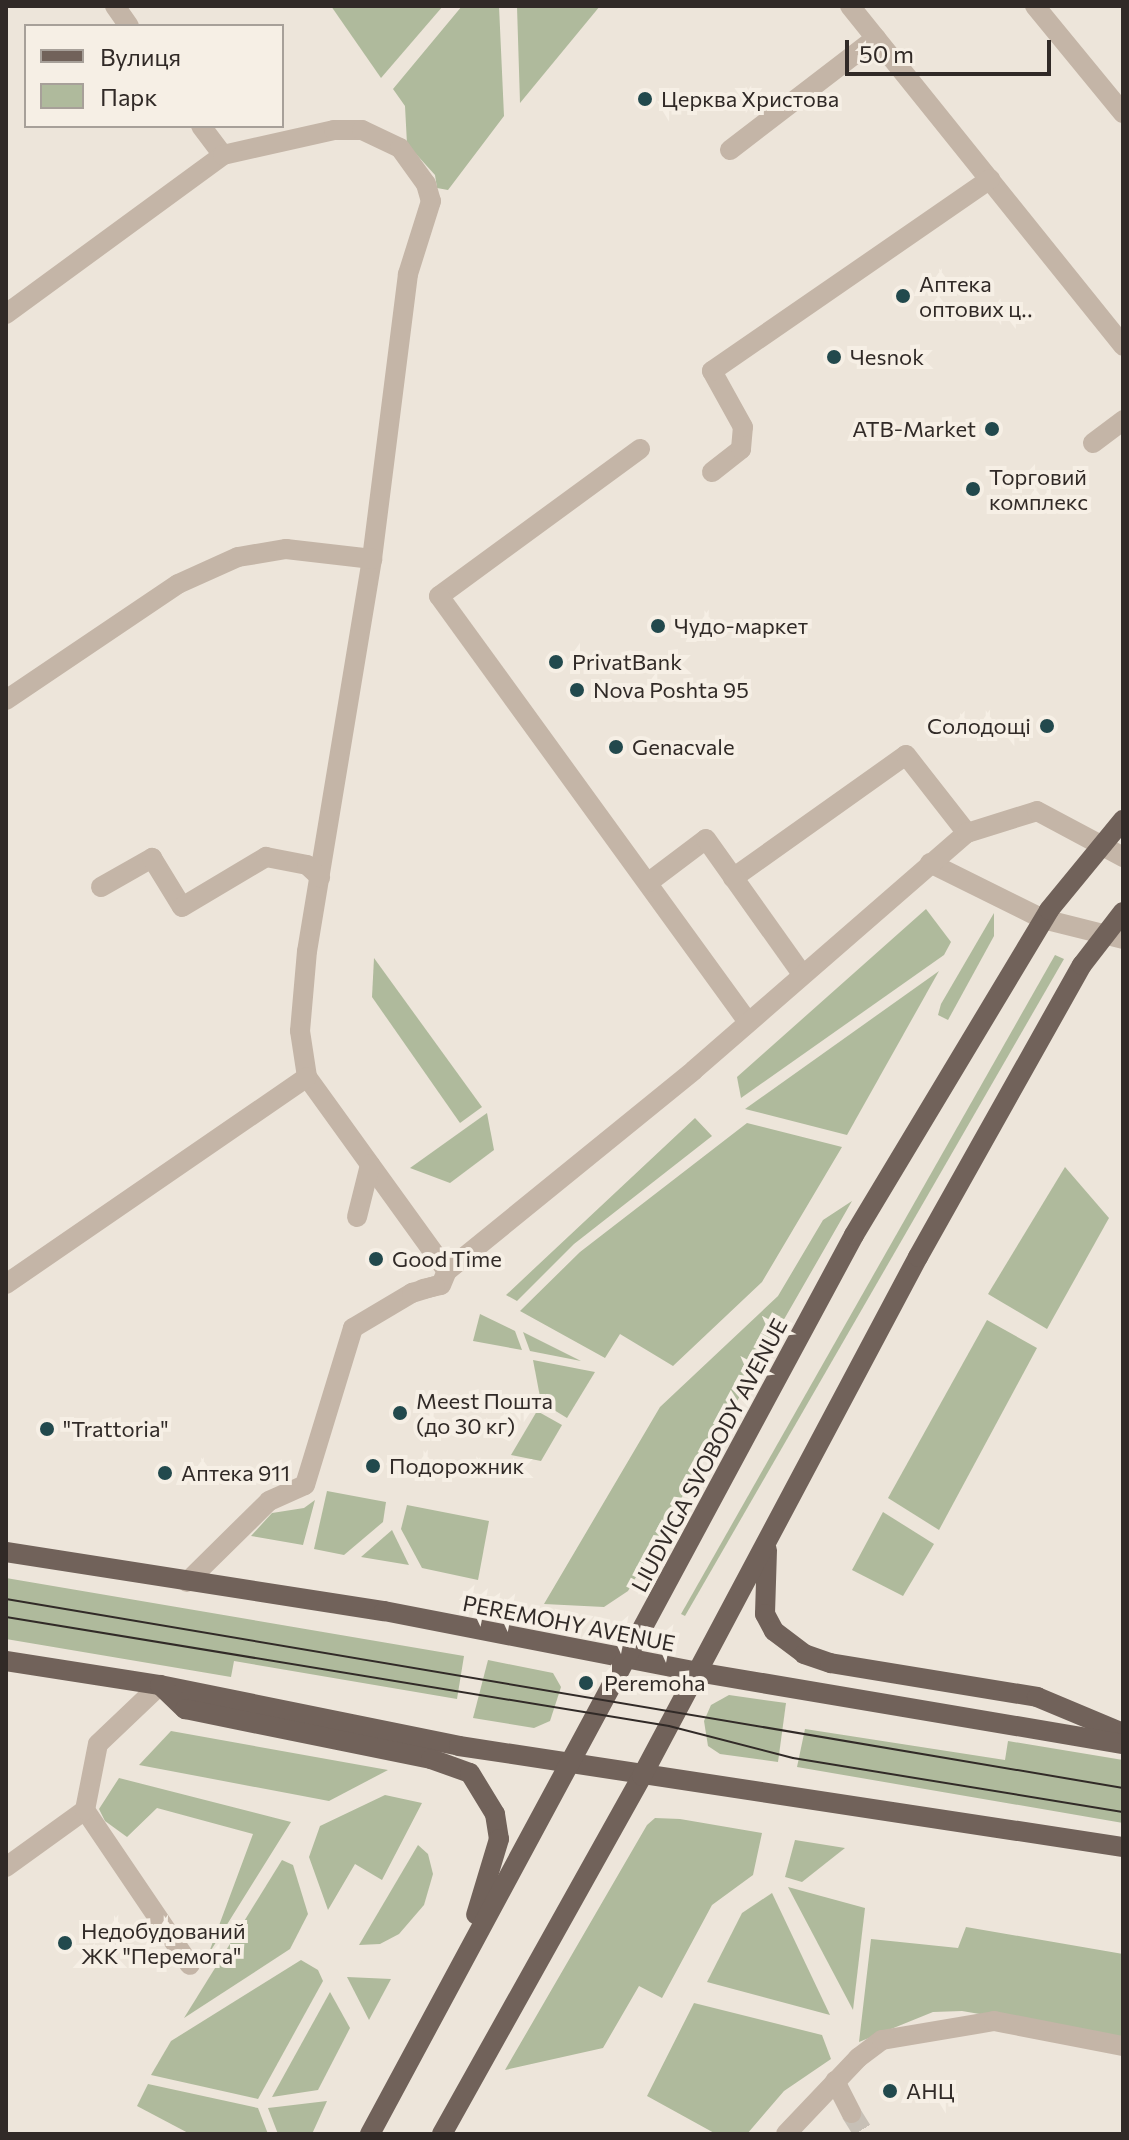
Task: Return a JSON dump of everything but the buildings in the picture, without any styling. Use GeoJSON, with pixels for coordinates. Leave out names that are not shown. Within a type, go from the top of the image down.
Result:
{"type":"FeatureCollection","features":[{"type":"Feature","properties":{"kind":"main road","name":"LIUDVIGA SVOBODY AVENUE"},"geometry":{"type":"LineString","coordinates":[[370,2134],[457,1968],[573,1764],[854,1235],[1043,919],[1099,844],[1123,820]]}},
{"type":"Feature","properties":{"kind":"main road"},"geometry":{"type":"LineString","coordinates":[[442,2134],[642,1776],[918,1257],[1113,937],[1123,912]]}},
{"type":"Feature","properties":{"kind":"main road"},"geometry":{"type":"LineString","coordinates":[[769,1537],[765,1614],[774,1631],[804,1654],[830,1663],[1037,1697],[1123,1733]]}},
{"type":"Feature","properties":{"kind":"main road","name":"PEREMOHY AVENUE"},"geometry":{"type":"LineString","coordinates":[[6,1552],[384,1611],[697,1672],[1123,1744]]}},
{"type":"Feature","properties":{"kind":"main road"},"geometry":{"type":"LineString","coordinates":[[6,1661],[160,1685],[459,1746],[1123,1847]]}},
{"type":"Feature","properties":{"kind":"main road"},"geometry":{"type":"LineString","coordinates":[[160,1685],[185,1709],[431,1759],[470,1773],[495,1814],[499,1839],[457,1968]]}},
{"type":"Feature","properties":{"kind":"street"},"geometry":{"type":"LineString","coordinates":[[115,6],[128,24]]}},
{"type":"Feature","properties":{"kind":"street"},"geometry":{"type":"LineString","coordinates":[[850,6],[1123,346]]}},
{"type":"Feature","properties":{"kind":"street"},"geometry":{"type":"LineString","coordinates":[[1035,6],[1123,113]]}},
{"type":"Feature","properties":{"kind":"street"},"geometry":{"type":"LineString","coordinates":[[730,150],[876,38]]}},
{"type":"Feature","properties":{"kind":"street"},"geometry":{"type":"LineString","coordinates":[[203,128],[223,155]]}},
{"type":"Feature","properties":{"kind":"street"},"geometry":{"type":"LineString","coordinates":[[6,314],[223,155],[334,130],[362,130],[400,148],[426,184],[431,201],[408,274],[372,559],[320,877],[302,1011],[307,1077],[447,1271]]}},
{"type":"Feature","properties":{"kind":"street"},"geometry":{"type":"LineString","coordinates":[[712,472],[741,449],[743,427],[712,371],[990,179]]}},
{"type":"Feature","properties":{"kind":"street"},"geometry":{"type":"LineString","coordinates":[[1093,443],[1123,420]]}},
{"type":"Feature","properties":{"kind":"street"},"geometry":{"type":"LineString","coordinates":[[640,449],[439,596],[748,1022]]}},
{"type":"Feature","properties":{"kind":"street"},"geometry":{"type":"LineString","coordinates":[[6,700],[178,584],[238,557],[286,549],[372,559]]}},
{"type":"Feature","properties":{"kind":"street"},"geometry":{"type":"LineString","coordinates":[[733,878],[906,755],[967,833]]}},
{"type":"Feature","properties":{"kind":"street"},"geometry":{"type":"LineString","coordinates":[[187,1582],[269,1501],[305,1485],[353,1328],[412,1293],[441,1285],[447,1271],[748,1022],[967,833],[1037,811],[1123,857]]}},
{"type":"Feature","properties":{"kind":"street"},"geometry":{"type":"LineString","coordinates":[[649,882],[706,839],[802,974]]}},
{"type":"Feature","properties":{"kind":"street"},"geometry":{"type":"LineString","coordinates":[[101,887],[152,858],[182,907],[266,857],[307,865],[320,877]]}},
{"type":"Feature","properties":{"kind":"street"},"geometry":{"type":"LineString","coordinates":[[930,863],[1043,919],[1113,937]]}},
{"type":"Feature","properties":{"kind":"street"},"geometry":{"type":"LineString","coordinates":[[6,1284],[307,1077]]}},
{"type":"Feature","properties":{"kind":"street"},"geometry":{"type":"LineString","coordinates":[[357,1217],[370,1165]]}},
{"type":"Feature","properties":{"kind":"street"},"geometry":{"type":"LineString","coordinates":[[6,1867],[85,1810],[98,1744],[160,1685]]}},
{"type":"Feature","properties":{"kind":"street"},"geometry":{"type":"LineString","coordinates":[[85,1810],[190,1965]]}},
{"type":"Feature","properties":{"kind":"street"},"geometry":{"type":"LineString","coordinates":[[786,2134],[835,2081],[882,2040],[944,2025],[994,2021],[1123,2046]]}},
{"type":"Feature","properties":{"kind":"street"},"geometry":{"type":"LineString","coordinates":[[835,2081],[851,2113]]}},
{"type":"Feature","properties":{"kind":"green space"},"geometry":{"type":"Polygon","coordinates":[[[331,6],[443,6],[381,78],[331,6]]]}},
{"type":"Feature","properties":{"kind":"green space"},"geometry":{"type":"Polygon","coordinates":[[[462,6],[499,6],[504,116],[448,190],[437,188],[435,175],[407,144],[405,106],[393,89],[462,6]]]}},
{"type":"Feature","properties":{"kind":"green space"},"geometry":{"type":"Polygon","coordinates":[[[517,6],[600,6],[520,103],[517,6]]]}},
{"type":"Feature","properties":{"kind":"green space"},"geometry":{"type":"Polygon","coordinates":[[[926,909],[951,942],[944,955],[741,1098],[737,1077],[926,909]]]}},
{"type":"Feature","properties":{"kind":"green space"},"geometry":{"type":"Polygon","coordinates":[[[994,913],[994,936],[948,1020],[938,1015],[941,1004],[994,913]]]}},
{"type":"Feature","properties":{"kind":"green space"},"geometry":{"type":"Polygon","coordinates":[[[1055,955],[1064,959],[685,1616],[681,1614],[1055,955]]]}},
{"type":"Feature","properties":{"kind":"green space"},"geometry":{"type":"Polygon","coordinates":[[[374,958],[482,1107],[460,1123],[372,997],[374,958]]]}},
{"type":"Feature","properties":{"kind":"green space"},"geometry":{"type":"Polygon","coordinates":[[[939,971],[847,1135],[745,1109],[939,971]]]}},
{"type":"Feature","properties":{"kind":"green space"},"geometry":{"type":"Polygon","coordinates":[[[487,1113],[494,1150],[450,1183],[410,1168],[487,1113]]]}},
{"type":"Feature","properties":{"kind":"green space"},"geometry":{"type":"Polygon","coordinates":[[[695,1118],[712,1136],[574,1244],[517,1301],[506,1295],[695,1118]]]}},
{"type":"Feature","properties":{"kind":"green space"},"geometry":{"type":"Polygon","coordinates":[[[747,1123],[842,1147],[762,1282],[673,1366],[620,1334],[605,1358],[520,1311],[580,1252],[747,1123]]]}},
{"type":"Feature","properties":{"kind":"green space"},"geometry":{"type":"Polygon","coordinates":[[[1065,1167],[1109,1218],[1047,1329],[988,1294],[1065,1167]]]}},
{"type":"Feature","properties":{"kind":"green space"},"geometry":{"type":"Polygon","coordinates":[[[852,1201],[628,1591],[604,1607],[544,1604],[660,1407],[778,1296],[823,1220],[852,1201]]]}},
{"type":"Feature","properties":{"kind":"green space"},"geometry":{"type":"Polygon","coordinates":[[[480,1314],[515,1331],[522,1350],[473,1341],[480,1314]]]}},
{"type":"Feature","properties":{"kind":"green space"},"geometry":{"type":"Polygon","coordinates":[[[987,1320],[1037,1348],[939,1530],[888,1498],[987,1320]]]}},
{"type":"Feature","properties":{"kind":"green space"},"geometry":{"type":"Polygon","coordinates":[[[523,1332],[581,1361],[530,1351],[523,1332]]]}},
{"type":"Feature","properties":{"kind":"green space"},"geometry":{"type":"Polygon","coordinates":[[[533,1360],[595,1372],[567,1418],[541,1402],[533,1360]]]}},
{"type":"Feature","properties":{"kind":"green space"},"geometry":{"type":"Polygon","coordinates":[[[537,1411],[562,1425],[541,1461],[511,1455],[537,1411]]]}},
{"type":"Feature","properties":{"kind":"green space"},"geometry":{"type":"Polygon","coordinates":[[[327,1491],[386,1502],[383,1522],[344,1555],[314,1549],[327,1491]]]}},
{"type":"Feature","properties":{"kind":"green space"},"geometry":{"type":"Polygon","coordinates":[[[315,1500],[303,1545],[251,1536],[272,1513],[304,1508],[315,1500]]]}},
{"type":"Feature","properties":{"kind":"green space"},"geometry":{"type":"Polygon","coordinates":[[[407,1505],[489,1521],[478,1580],[422,1568],[401,1529],[407,1505]]]}},
{"type":"Feature","properties":{"kind":"green space"},"geometry":{"type":"Polygon","coordinates":[[[883,1512],[934,1544],[903,1596],[852,1570],[883,1512]]]}},
{"type":"Feature","properties":{"kind":"green space"},"geometry":{"type":"Polygon","coordinates":[[[392,1530],[409,1565],[361,1557],[392,1530]]]}},
{"type":"Feature","properties":{"kind":"green space"},"geometry":{"type":"Polygon","coordinates":[[[6,1578],[464,1656],[457,1699],[234,1661],[231,1677],[6,1639],[6,1578]]]}},
{"type":"Feature","properties":{"kind":"green space"},"geometry":{"type":"Polygon","coordinates":[[[488,1660],[553,1673],[561,1687],[550,1721],[534,1728],[473,1718],[488,1660]]]}},
{"type":"Feature","properties":{"kind":"green space"},"geometry":{"type":"Polygon","coordinates":[[[729,1695],[786,1703],[778,1762],[720,1754],[708,1746],[704,1721],[711,1705],[729,1695]]]}},
{"type":"Feature","properties":{"kind":"green space"},"geometry":{"type":"Polygon","coordinates":[[[805,1729],[1005,1760],[1008,1741],[1123,1760],[1123,1823],[797,1767],[805,1729]]]}},
{"type":"Feature","properties":{"kind":"green space"},"geometry":{"type":"Polygon","coordinates":[[[171,1731],[388,1770],[329,1801],[139,1765],[171,1731]]]}},
{"type":"Feature","properties":{"kind":"green space"},"geometry":{"type":"Polygon","coordinates":[[[119,1778],[291,1822],[208,1955],[253,1834],[157,1808],[127,1837],[105,1821],[99,1809],[119,1778]]]}},
{"type":"Feature","properties":{"kind":"green space"},"geometry":{"type":"Polygon","coordinates":[[[385,1795],[422,1803],[382,1880],[355,1864],[328,1910],[309,1857],[320,1826],[385,1795]]]}},
{"type":"Feature","properties":{"kind":"green space"},"geometry":{"type":"Polygon","coordinates":[[[655,1818],[680,1819],[762,1833],[753,1875],[712,1905],[662,1998],[639,1986],[603,2048],[505,2070],[647,1825],[655,1818]]]}},
{"type":"Feature","properties":{"kind":"green space"},"geometry":{"type":"Polygon","coordinates":[[[795,1840],[845,1848],[802,1882],[785,1877],[795,1840]]]}},
{"type":"Feature","properties":{"kind":"green space"},"geometry":{"type":"Polygon","coordinates":[[[418,1845],[428,1854],[433,1874],[424,1905],[399,1934],[380,1944],[359,1945],[418,1845]]]}},
{"type":"Feature","properties":{"kind":"green space"},"geometry":{"type":"Polygon","coordinates":[[[282,1860],[293,1865],[308,1914],[290,1949],[184,2018],[282,1860]]]}},
{"type":"Feature","properties":{"kind":"green space"},"geometry":{"type":"Polygon","coordinates":[[[788,1887],[865,1908],[853,2010],[788,1887]]]}},
{"type":"Feature","properties":{"kind":"green space"},"geometry":{"type":"Polygon","coordinates":[[[772,1893],[830,2015],[707,1982],[742,1913],[772,1893]]]}},
{"type":"Feature","properties":{"kind":"green space"},"geometry":{"type":"Polygon","coordinates":[[[966,1927],[1123,1954],[1123,2038],[962,2011],[933,2012],[859,2042],[871,1939],[958,1948],[966,1927]]]}},
{"type":"Feature","properties":{"kind":"green space"},"geometry":{"type":"Polygon","coordinates":[[[301,1960],[318,1970],[323,1981],[258,2099],[151,2075],[171,2041],[301,1960]]]}},
{"type":"Feature","properties":{"kind":"green space"},"geometry":{"type":"Polygon","coordinates":[[[347,1977],[391,1979],[369,2020],[347,1977]]]}},
{"type":"Feature","properties":{"kind":"green space"},"geometry":{"type":"Polygon","coordinates":[[[330,1992],[350,2028],[318,2090],[272,2097],[330,1992]]]}},
{"type":"Feature","properties":{"kind":"green space"},"geometry":{"type":"Polygon","coordinates":[[[694,2003],[822,2035],[831,2059],[784,2091],[747,2134],[716,2134],[647,2096],[694,2003]]]}},
{"type":"Feature","properties":{"kind":"green space"},"geometry":{"type":"Polygon","coordinates":[[[148,2084],[258,2108],[268,2134],[190,2134],[137,2106],[148,2084]]]}},
{"type":"Feature","properties":{"kind":"green space"},"geometry":{"type":"Polygon","coordinates":[[[327,2101],[312,2134],[278,2134],[268,2108],[327,2101]]]}},
{"type":"Feature","properties":{"kind":"tunnel"},"geometry":{"type":"LineString","coordinates":[[851,2113],[864,2134]]}},
{"type":"Feature","properties":{"kind":"tram line"},"geometry":{"type":"LineString","coordinates":[[6,1599],[1123,1788]]}},
{"type":"Feature","properties":{"kind":"tram line"},"geometry":{"type":"LineString","coordinates":[[6,1617],[669,1726],[793,1758],[1123,1812]]}},
{"type":"Feature","properties":{"kind":"place","name":"Церква Христова"},"geometry":{"type":"Point","coordinates":[645,99]}},
{"type":"Feature","properties":{"kind":"place","name":"Аптека оптових ц‥"},"geometry":{"type":"Point","coordinates":[903,296]}},
{"type":"Feature","properties":{"kind":"place","name":"Чеsnok"},"geometry":{"type":"Point","coordinates":[834,357]}},
{"type":"Feature","properties":{"kind":"place","name":"ATB-Market"},"geometry":{"type":"Point","coordinates":[992,429]}},
{"type":"Feature","properties":{"kind":"place","name":"Торговий комплекс"},"geometry":{"type":"Point","coordinates":[973,489]}},
{"type":"Feature","properties":{"kind":"place","name":"Чудо-маркет"},"geometry":{"type":"Point","coordinates":[658,626]}},
{"type":"Feature","properties":{"kind":"place","name":"PrivatBank"},"geometry":{"type":"Point","coordinates":[556,662]}},
{"type":"Feature","properties":{"kind":"place","name":"Nova Poshta 95"},"geometry":{"type":"Point","coordinates":[577,690]}},
{"type":"Feature","properties":{"kind":"place","name":"Солодощі"},"geometry":{"type":"Point","coordinates":[1047,726]}},
{"type":"Feature","properties":{"kind":"place","name":"Genacvale"},"geometry":{"type":"Point","coordinates":[616,747]}},
{"type":"Feature","properties":{"kind":"place","name":"Good Time"},"geometry":{"type":"Point","coordinates":[376,1259]}},
{"type":"Feature","properties":{"kind":"place","name":"Meest Пошта (до 30 кг)"},"geometry":{"type":"Point","coordinates":[400,1413]}},
{"type":"Feature","properties":{"kind":"place","name":"\"Trattoria\""},"geometry":{"type":"Point","coordinates":[47,1429]}},
{"type":"Feature","properties":{"kind":"place","name":"Подорожник"},"geometry":{"type":"Point","coordinates":[373,1466]}},
{"type":"Feature","properties":{"kind":"place","name":"Аптека 911"},"geometry":{"type":"Point","coordinates":[165,1473]}},
{"type":"Feature","properties":{"kind":"place","name":"Peremoha"},"geometry":{"type":"Point","coordinates":[586,1683]}},
{"type":"Feature","properties":{"kind":"place","name":"Недобудований ЖК \"Перемога\""},"geometry":{"type":"Point","coordinates":[65,1943]}},
{"type":"Feature","properties":{"kind":"place","name":"АНЦ"},"geometry":{"type":"Point","coordinates":[890,2091]}}]}
